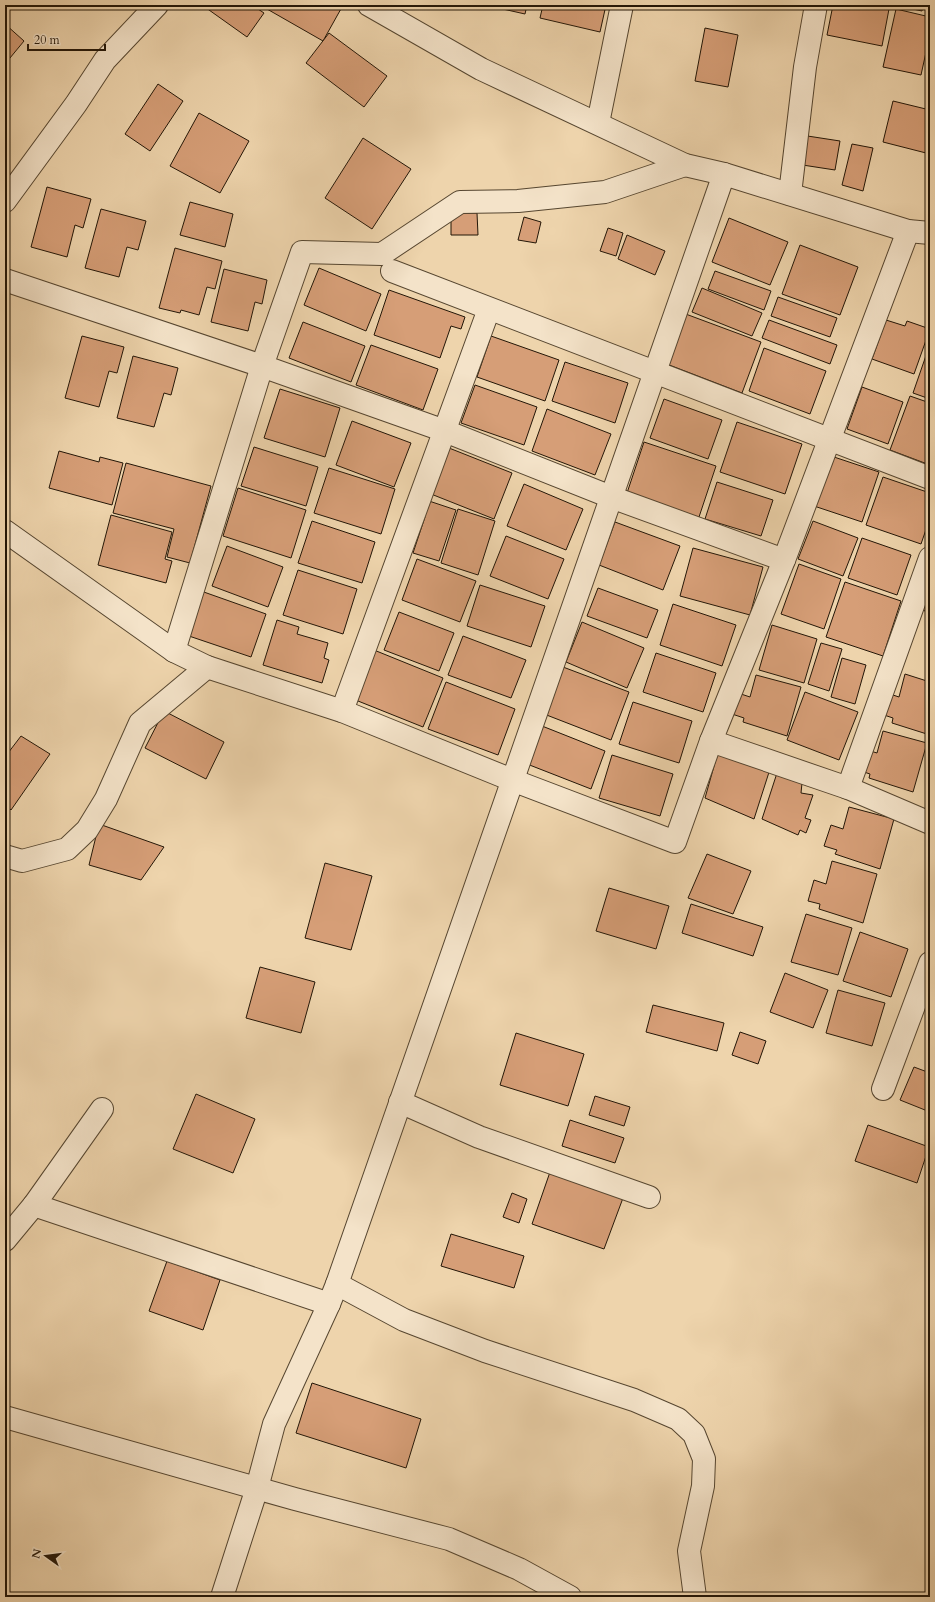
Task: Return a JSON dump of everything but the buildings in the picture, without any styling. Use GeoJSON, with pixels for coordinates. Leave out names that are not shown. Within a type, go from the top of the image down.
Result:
{"type":"FeatureCollection","features":[{"type":"Feature","properties":{"kind":"street"},"geometry":{"type":"LineString","coordinates":[[5,201],[76,104],[105,60],[157,5]]}},
{"type":"Feature","properties":{"kind":"street"},"geometry":{"type":"LineString","coordinates":[[369,5],[481,69],[685,165],[724,174],[908,231],[930,233]]}},
{"type":"Feature","properties":{"kind":"street"},"geometry":{"type":"LineString","coordinates":[[598,123],[622,5]]}},
{"type":"Feature","properties":{"kind":"street"},"geometry":{"type":"LineString","coordinates":[[790,194],[805,67],[816,5]]}},
{"type":"Feature","properties":{"kind":"street"},"geometry":{"type":"LineString","coordinates":[[174,651],[262,366],[302,252],[382,254],[460,202],[518,201],[605,192],[685,165]]}},
{"type":"Feature","properties":{"kind":"street"},"geometry":{"type":"LineString","coordinates":[[222,1597],[257,1488],[274,1424],[333,1294],[724,174]]}},
{"type":"Feature","properties":{"kind":"street"},"geometry":{"type":"LineString","coordinates":[[5,531],[174,651],[206,667],[342,711],[512,780],[675,842],[711,741],[784,560],[908,231]]}},
{"type":"Feature","properties":{"kind":"street"},"geometry":{"type":"LineString","coordinates":[[392,271],[930,478]]}},
{"type":"Feature","properties":{"kind":"street"},"geometry":{"type":"LineString","coordinates":[[5,280],[262,366],[445,431],[611,497],[784,560]]}},
{"type":"Feature","properties":{"kind":"street"},"geometry":{"type":"LineString","coordinates":[[342,711],[489,308]]}},
{"type":"Feature","properties":{"kind":"street"},"geometry":{"type":"LineString","coordinates":[[848,788],[930,558]]}},
{"type":"Feature","properties":{"kind":"street"},"geometry":{"type":"LineString","coordinates":[[5,856],[22,861],[67,849],[87,830],[106,799],[140,723],[206,667]]}},
{"type":"Feature","properties":{"kind":"street"},"geometry":{"type":"LineString","coordinates":[[711,741],[848,788],[930,823]]}},
{"type":"Feature","properties":{"kind":"street"},"geometry":{"type":"LineString","coordinates":[[883,1089],[930,963]]}},
{"type":"Feature","properties":{"kind":"street"},"geometry":{"type":"LineString","coordinates":[[400,1102],[479,1137],[649,1197]]}},
{"type":"Feature","properties":{"kind":"street"},"geometry":{"type":"LineString","coordinates":[[5,1240],[34,1205],[102,1109]]}},
{"type":"Feature","properties":{"kind":"street"},"geometry":{"type":"LineString","coordinates":[[34,1205],[333,1294],[485,1351],[634,1400],[678,1419],[694,1434],[704,1459],[702,1486],[689,1551],[695,1597]]}},
{"type":"Feature","properties":{"kind":"street"},"geometry":{"type":"LineString","coordinates":[[5,1416],[257,1488],[449,1539],[519,1569],[570,1597]]}}]}
